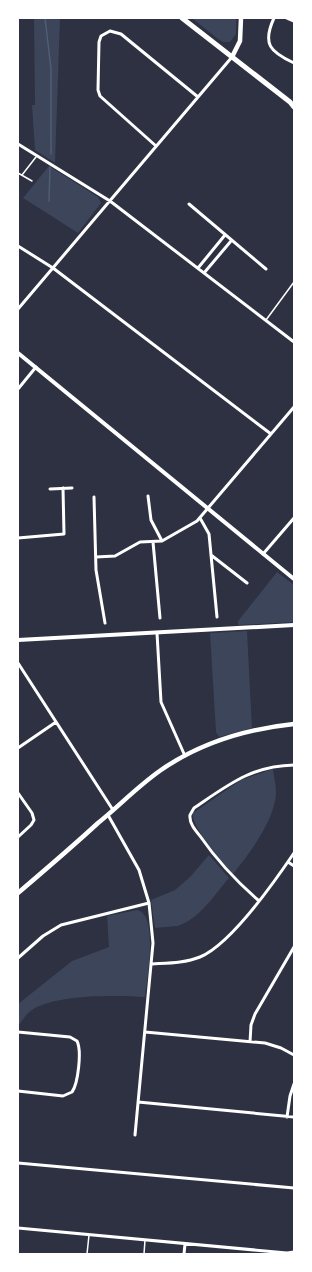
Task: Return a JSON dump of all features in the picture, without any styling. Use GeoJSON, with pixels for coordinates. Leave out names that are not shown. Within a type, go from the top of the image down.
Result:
{"type":"FeatureCollection","features":[{"type":"Feature","properties":{"kind":"main road"},"geometry":{"type":"LineString","coordinates":[[182,18],[292,103],[294,107]]}},
{"type":"Feature","properties":{"kind":"main road"},"geometry":{"type":"LineString","coordinates":[[232,57],[240,41],[241,18]]}},
{"type":"Feature","properties":{"kind":"main road"},"geometry":{"type":"LineString","coordinates":[[18,893],[160,771],[185,756],[230,736],[294,724]]}},
{"type":"Feature","properties":{"kind":"street"},"geometry":{"type":"LineString","coordinates":[[274,18],[268,33],[270,46],[274,51],[294,63]]}},
{"type":"Feature","properties":{"kind":"street"},"geometry":{"type":"LineString","coordinates":[[287,18],[294,21]]}},
{"type":"Feature","properties":{"kind":"street"},"geometry":{"type":"LineString","coordinates":[[156,146],[100,96],[98,90],[99,50],[101,36],[110,31],[117,32],[198,97]]}},
{"type":"Feature","properties":{"kind":"street"},"geometry":{"type":"LineString","coordinates":[[18,309],[232,57]]}},
{"type":"Feature","properties":{"kind":"street"},"geometry":{"type":"LineString","coordinates":[[18,144],[110,201],[294,342]]}},
{"type":"Feature","properties":{"kind":"street"},"geometry":{"type":"LineString","coordinates":[[189,204],[266,269]]}},
{"type":"Feature","properties":{"kind":"street"},"geometry":{"type":"LineString","coordinates":[[198,268],[225,235]]}},
{"type":"Feature","properties":{"kind":"street"},"geometry":{"type":"LineString","coordinates":[[204,273],[231,241]]}},
{"type":"Feature","properties":{"kind":"street"},"geometry":{"type":"LineString","coordinates":[[18,246],[53,268],[271,434]]}},
{"type":"Feature","properties":{"kind":"street"},"geometry":{"type":"LineString","coordinates":[[18,353],[294,580]]}},
{"type":"Feature","properties":{"kind":"street"},"geometry":{"type":"LineString","coordinates":[[18,389],[36,367]]}},
{"type":"Feature","properties":{"kind":"street"},"geometry":{"type":"LineString","coordinates":[[96,557],[115,556],[140,542],[162,540],[200,518],[294,407]]}},
{"type":"Feature","properties":{"kind":"street"},"geometry":{"type":"LineString","coordinates":[[18,538],[61,535],[65,532],[63,488]]}},
{"type":"Feature","properties":{"kind":"street"},"geometry":{"type":"LineString","coordinates":[[50,489],[72,488]]}},
{"type":"Feature","properties":{"kind":"street"},"geometry":{"type":"LineString","coordinates":[[148,496],[151,520],[162,540]]}},
{"type":"Feature","properties":{"kind":"street"},"geometry":{"type":"LineString","coordinates":[[94,497],[96,557],[104,623]]}},
{"type":"Feature","properties":{"kind":"street"},"geometry":{"type":"LineString","coordinates":[[200,518],[209,534],[217,617]]}},
{"type":"Feature","properties":{"kind":"street"},"geometry":{"type":"LineString","coordinates":[[263,554],[294,518]]}},
{"type":"Feature","properties":{"kind":"street"},"geometry":{"type":"LineString","coordinates":[[153,542],[160,618]]}},
{"type":"Feature","properties":{"kind":"street"},"geometry":{"type":"LineString","coordinates":[[210,555],[247,583]]}},
{"type":"Feature","properties":{"kind":"street"},"geometry":{"type":"LineString","coordinates":[[18,640],[294,625]]}},
{"type":"Feature","properties":{"kind":"street"},"geometry":{"type":"LineString","coordinates":[[157,633],[161,702],[185,756]]}},
{"type":"Feature","properties":{"kind":"street"},"geometry":{"type":"LineString","coordinates":[[18,663],[113,810]]}},
{"type":"Feature","properties":{"kind":"street"},"geometry":{"type":"LineString","coordinates":[[18,748],[56,722]]}},
{"type":"Feature","properties":{"kind":"street"},"geometry":{"type":"LineString","coordinates":[[258,900],[230,876],[218,861],[191,823],[190,815],[194,808],[247,774],[267,767],[294,765]]}},
{"type":"Feature","properties":{"kind":"street"},"geometry":{"type":"LineString","coordinates":[[18,793],[32,813],[34,820],[31,825],[18,837]]}},
{"type":"Feature","properties":{"kind":"street"},"geometry":{"type":"LineString","coordinates":[[108,815],[139,870],[149,903],[153,943],[135,1135]]}},
{"type":"Feature","properties":{"kind":"street"},"geometry":{"type":"LineString","coordinates":[[152,964],[192,959],[210,951],[230,935],[294,853]]}},
{"type":"Feature","properties":{"kind":"street"},"geometry":{"type":"LineString","coordinates":[[288,862],[294,866]]}},
{"type":"Feature","properties":{"kind":"street"},"geometry":{"type":"LineString","coordinates":[[18,958],[43,936],[61,925],[149,903]]}},
{"type":"Feature","properties":{"kind":"street"},"geometry":{"type":"LineString","coordinates":[[250,1042],[255,1014],[294,946]]}},
{"type":"Feature","properties":{"kind":"street"},"geometry":{"type":"LineString","coordinates":[[18,1032],[70,1037],[78,1041],[80,1050],[76,1083],[72,1092],[64,1096],[18,1091]]}},
{"type":"Feature","properties":{"kind":"street"},"geometry":{"type":"LineString","coordinates":[[145,1032],[274,1045],[294,1055]]}},
{"type":"Feature","properties":{"kind":"street"},"geometry":{"type":"LineString","coordinates":[[287,1117],[290,1096],[294,1084]]}},
{"type":"Feature","properties":{"kind":"street"},"geometry":{"type":"LineString","coordinates":[[138,1102],[294,1118]]}},
{"type":"Feature","properties":{"kind":"street"},"geometry":{"type":"LineString","coordinates":[[18,1163],[294,1188]]}},
{"type":"Feature","properties":{"kind":"street"},"geometry":{"type":"LineString","coordinates":[[18,1228],[287,1254],[294,1252]]}},
{"type":"Feature","properties":{"kind":"street"},"geometry":{"type":"LineString","coordinates":[[184,1254],[185,1244]]}},
{"type":"Feature","properties":{"kind":"lane"},"geometry":{"type":"LineString","coordinates":[[22,175],[37,155]]}},
{"type":"Feature","properties":{"kind":"lane"},"geometry":{"type":"LineString","coordinates":[[18,173],[32,181]]}},
{"type":"Feature","properties":{"kind":"lane"},"geometry":{"type":"LineString","coordinates":[[266,320],[294,282]]}},
{"type":"Feature","properties":{"kind":"lane"},"geometry":{"type":"LineString","coordinates":[[87,1254],[88,1235]]}},
{"type":"Feature","properties":{"kind":"lane"},"geometry":{"type":"LineString","coordinates":[[144,1254],[146,1240]]}},
{"type":"Feature","properties":{"kind":"shaded area"},"geometry":{"type":"Polygon","coordinates":[[[34,18],[60,18],[55,163],[35,150],[32,105],[35,105],[34,18]]]}},
{"type":"Feature","properties":{"kind":"shaded area"},"geometry":{"type":"Polygon","coordinates":[[[192,18],[236,18],[236,34],[230,42],[223,42],[192,18]]]}},
{"type":"Feature","properties":{"kind":"shaded area"},"geometry":{"type":"Polygon","coordinates":[[[49,166],[98,197],[101,203],[78,233],[23,198],[49,166]]]}},
{"type":"Feature","properties":{"kind":"shaded area"},"geometry":{"type":"Polygon","coordinates":[[[277,572],[294,585],[294,622],[238,625],[238,621],[277,572]]]}},
{"type":"Feature","properties":{"kind":"shaded area"},"geometry":{"type":"Polygon","coordinates":[[[247,631],[252,728],[219,737],[216,732],[210,633],[247,631]]]}},
{"type":"Feature","properties":{"kind":"shaded area"},"geometry":{"type":"Polygon","coordinates":[[[273,769],[276,793],[275,803],[271,814],[260,836],[233,874],[202,835],[193,819],[193,813],[241,780],[273,769]]]}},
{"type":"Feature","properties":{"kind":"shaded area"},"geometry":{"type":"Polygon","coordinates":[[[209,855],[229,878],[206,906],[185,923],[177,926],[155,928],[151,900],[175,890],[190,877],[209,855]]]}},
{"type":"Feature","properties":{"kind":"shaded area"},"geometry":{"type":"Polygon","coordinates":[[[137,910],[144,914],[148,923],[150,935],[149,963],[145,997],[103,996],[71,998],[56,1001],[32,1010],[26,1015],[18,1026],[18,1004],[72,961],[109,947],[107,916],[137,910]]]}},
{"type":"Feature","properties":{"kind":"waterway"},"geometry":{"type":"LineString","coordinates":[[45,18],[51,69],[51,154]]}},
{"type":"Feature","properties":{"kind":"waterway"},"geometry":{"type":"LineString","coordinates":[[49,201],[50,167]]}}]}
